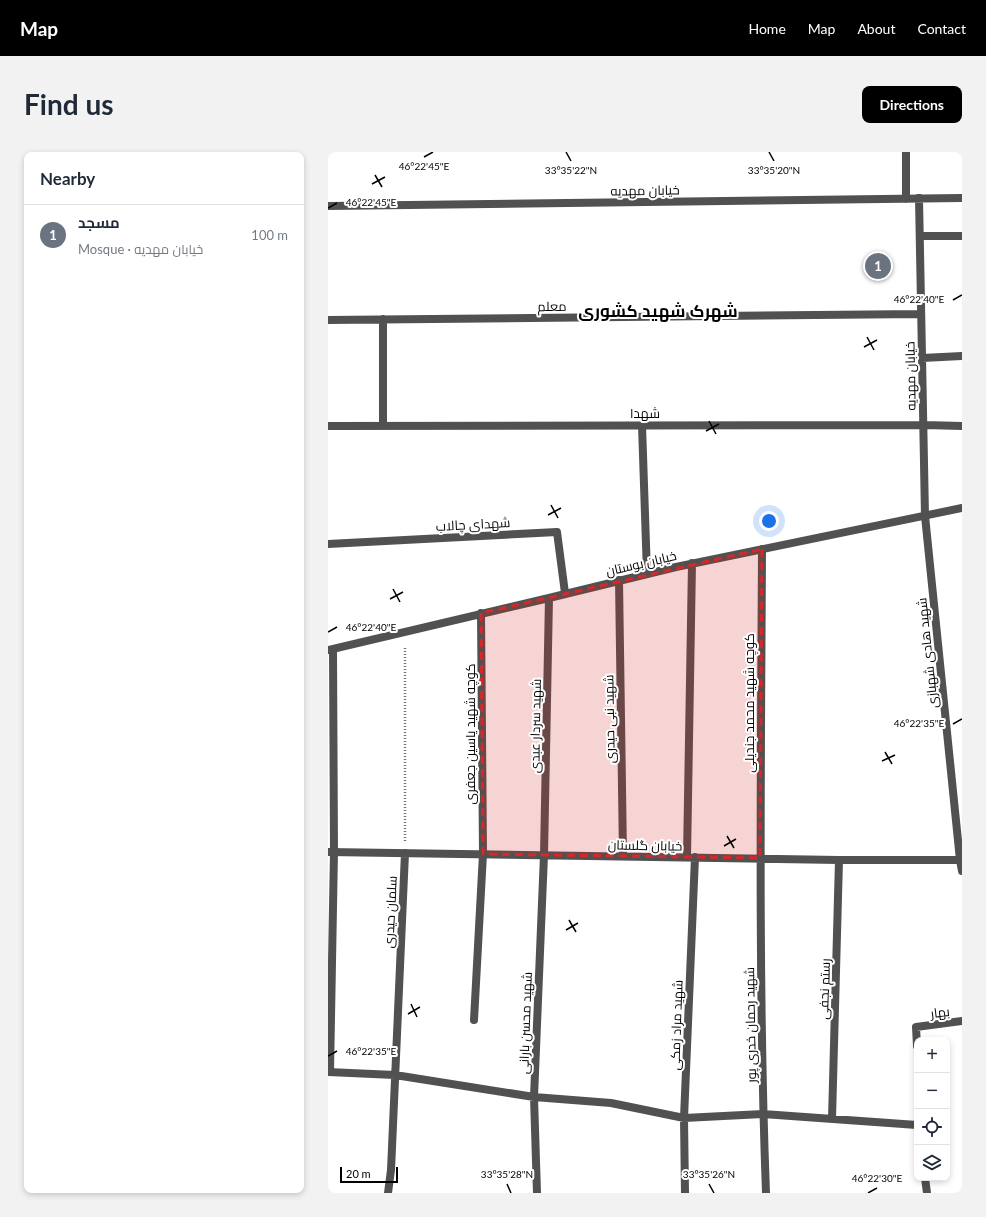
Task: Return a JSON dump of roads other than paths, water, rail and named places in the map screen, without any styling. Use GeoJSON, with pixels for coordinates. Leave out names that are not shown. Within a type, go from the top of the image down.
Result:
{"type":"FeatureCollection","features":[{"type":"Feature","properties":{"kind":"street"},"geometry":{"type":"LineString","coordinates":[[906,152],[906,198]]}},
{"type":"Feature","properties":{"kind":"street","name":"خیابان مهدیه"},"geometry":{"type":"LineString","coordinates":[[919,198],[926,516]]}},
{"type":"Feature","properties":{"kind":"street","name":"خیابان مهدیه"},"geometry":{"type":"LineString","coordinates":[[328,206],[962,198]]}},
{"type":"Feature","properties":{"kind":"street"},"geometry":{"type":"LineString","coordinates":[[920,236],[962,236]]}},
{"type":"Feature","properties":{"kind":"street","name":"معلم"},"geometry":{"type":"LineString","coordinates":[[328,320],[921,314]]}},
{"type":"Feature","properties":{"kind":"street"},"geometry":{"type":"LineString","coordinates":[[383,319],[384,426]]}},
{"type":"Feature","properties":{"kind":"street"},"geometry":{"type":"LineString","coordinates":[[922,358],[962,356]]}},
{"type":"Feature","properties":{"kind":"street","name":"شهدا"},"geometry":{"type":"LineString","coordinates":[[328,426],[924,424],[962,426]]}},
{"type":"Feature","properties":{"kind":"street"},"geometry":{"type":"LineString","coordinates":[[642,425],[647,574]]}},
{"type":"Feature","properties":{"kind":"street","name":"خیابان بوستان"},"geometry":{"type":"LineString","coordinates":[[330,649],[692,563],[962,508]]}},
{"type":"Feature","properties":{"kind":"street","name":"شهید هادی شهبازی"},"geometry":{"type":"LineString","coordinates":[[926,516],[961,860]]}},
{"type":"Feature","properties":{"kind":"street","name":"شهدای چالاب"},"geometry":{"type":"LineString","coordinates":[[328,544],[557,532],[565,593]]}},
{"type":"Feature","properties":{"kind":"street","name":"کوچه شهید محمد جندیلی"},"geometry":{"type":"LineString","coordinates":[[760,858],[762,549]]}},
{"type":"Feature","properties":{"kind":"street","name":"شهید مراد زمکی"},"geometry":{"type":"LineString","coordinates":[[685,1193],[684,1118],[691,857],[692,563]]}},
{"type":"Feature","properties":{"kind":"street","name":"شهید نبی حیدری"},"geometry":{"type":"LineString","coordinates":[[619,580],[623,856]]}},
{"type":"Feature","properties":{"kind":"street","name":"شهید سردار عبدی"},"geometry":{"type":"LineString","coordinates":[[544,855],[549,598]]}},
{"type":"Feature","properties":{"kind":"street","name":"کوچه شهید یاسین جعفری"},"geometry":{"type":"LineString","coordinates":[[474,1020],[483,854],[482,613]]}},
{"type":"Feature","properties":{"kind":"street"},"geometry":{"type":"LineString","coordinates":[[330,649],[331,852],[329,1072],[395,1075],[534,1096],[611,1103],[684,1118],[763,1114],[914,1125]]}},
{"type":"Feature","properties":{"kind":"street","name":"خیابان گلستان"},"geometry":{"type":"LineString","coordinates":[[331,852],[839,860],[961,860]]}},
{"type":"Feature","properties":{"kind":"street","name":"سلمان حیدری"},"geometry":{"type":"LineString","coordinates":[[388,1193],[391,1170],[405,853]]}},
{"type":"Feature","properties":{"kind":"street","name":"شهید محسن بارانی"},"geometry":{"type":"LineString","coordinates":[[537,1193],[534,1096],[544,855]]}},
{"type":"Feature","properties":{"kind":"street","name":"شهید رحمان خدری پور"},"geometry":{"type":"LineString","coordinates":[[760,858],[763,1114],[766,1193]]}},
{"type":"Feature","properties":{"kind":"street","name":"رستم نجفی"},"geometry":{"type":"LineString","coordinates":[[832,1119],[839,860]]}},
{"type":"Feature","properties":{"kind":"street"},"geometry":{"type":"LineString","coordinates":[[961,860],[962,871]]}},
{"type":"Feature","properties":{"kind":"street","name":"بهار"},"geometry":{"type":"LineString","coordinates":[[917,1037],[916,1027],[962,1021]]}},
{"type":"Feature","properties":{"kind":"street"},"geometry":{"type":"LineString","coordinates":[[925,1181],[927,1193]]}},
{"type":"Feature","properties":{"kind":"place","name":"مسجد"},"geometry":{"type":"Point","coordinates":[878,266]}},
{"type":"Feature","properties":{"kind":"district","name":"شهرک شهید کشوری"},"geometry":{"type":"Point","coordinates":[658,310]}}]}
